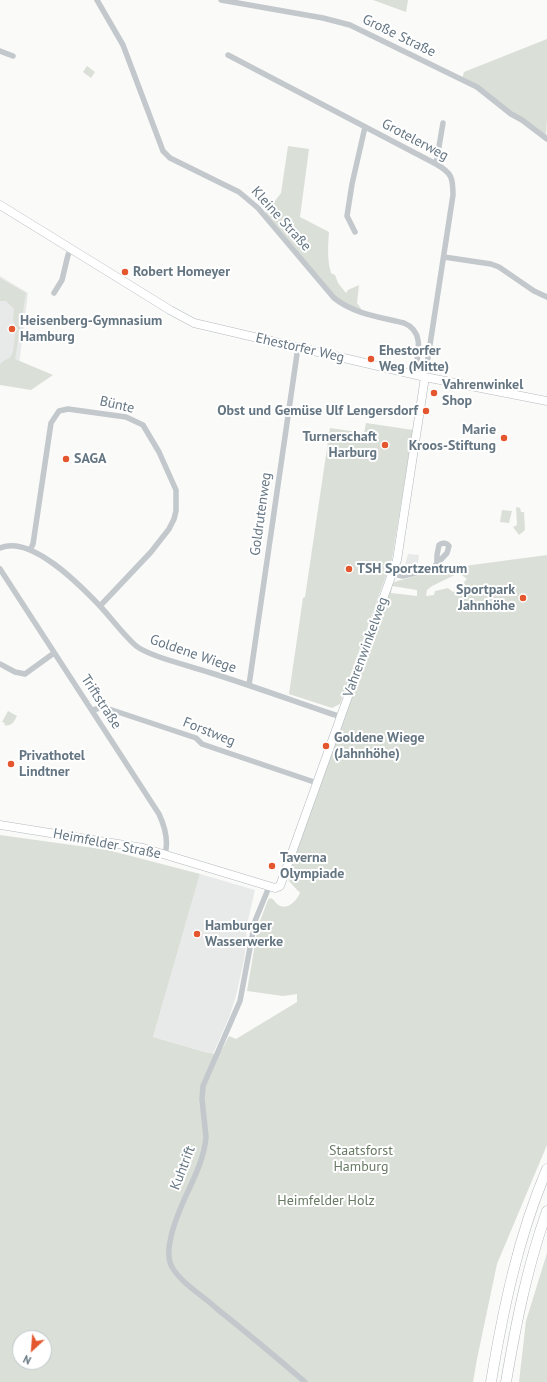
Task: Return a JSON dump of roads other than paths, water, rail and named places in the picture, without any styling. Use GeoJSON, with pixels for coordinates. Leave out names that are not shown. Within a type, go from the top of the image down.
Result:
{"type":"FeatureCollection","features":[{"type":"Feature","properties":{"kind":"highway"},"geometry":{"type":"LineString","coordinates":[[491,1382],[499,1331],[515,1264],[547,1169]]}},
{"type":"Feature","properties":{"kind":"highway"},"geometry":{"type":"LineString","coordinates":[[506,1382],[516,1325],[529,1270],[547,1211]]}},
{"type":"Feature","properties":{"kind":"street","name":"Kleine Straße"},"geometry":{"type":"LineString","coordinates":[[97,0],[123,45],[164,151],[170,158],[239,192],[247,198],[258,208],[334,298],[342,305],[353,311],[412,326],[415,330],[419,343],[415,374]]}},
{"type":"Feature","properties":{"kind":"street","name":"Große Straße"},"geometry":{"type":"LineString","coordinates":[[221,0],[323,18],[350,25],[477,87],[511,114],[522,120],[547,139]]}},
{"type":"Feature","properties":{"kind":"street"},"geometry":{"type":"LineString","coordinates":[[0,51],[12,56]]}},
{"type":"Feature","properties":{"kind":"street","name":"Grotelerweg"},"geometry":{"type":"LineString","coordinates":[[228,55],[446,170],[453,182],[453,195],[425,377]]}},
{"type":"Feature","properties":{"kind":"street"},"geometry":{"type":"LineString","coordinates":[[436,164],[443,123]]}},
{"type":"Feature","properties":{"kind":"street"},"geometry":{"type":"LineString","coordinates":[[355,232],[347,216],[352,184],[365,127]]}},
{"type":"Feature","properties":{"kind":"street","name":"Ehestorfer Weg"},"geometry":{"type":"LineString","coordinates":[[0,205],[170,310],[194,323],[425,377],[547,401]]}},
{"type":"Feature","properties":{"kind":"street"},"geometry":{"type":"LineString","coordinates":[[54,293],[62,280],[68,255],[72,249]]}},
{"type":"Feature","properties":{"kind":"street"},"geometry":{"type":"LineString","coordinates":[[444,257],[491,264],[499,267],[534,291],[547,297]]}},
{"type":"Feature","properties":{"kind":"street","name":"Goldrutenweg"},"geometry":{"type":"LineString","coordinates":[[249,685],[298,347]]}},
{"type":"Feature","properties":{"kind":"street","name":"Vahrenwinkelweg"},"geometry":{"type":"LineString","coordinates":[[280,886],[397,560],[425,377]]}},
{"type":"Feature","properties":{"kind":"street","name":"Bünte"},"geometry":{"type":"LineString","coordinates":[[30,550],[33,544],[51,423],[59,411],[75,409],[118,415],[143,424],[159,452],[176,490],[177,500],[174,519],[169,529],[155,546],[100,606]]}},
{"type":"Feature","properties":{"kind":"street","name":"Goldene Wiege"},"geometry":{"type":"LineString","coordinates":[[0,548],[11,545],[24,547],[41,556],[69,576],[100,606],[136,646],[152,654],[249,685],[341,717]]}},
{"type":"Feature","properties":{"kind":"street"},"geometry":{"type":"LineString","coordinates":[[392,574],[403,576],[424,572],[432,569],[437,563]]}},
{"type":"Feature","properties":{"kind":"street","name":"Triftstraße"},"geometry":{"type":"LineString","coordinates":[[0,569],[93,710],[159,814],[165,828],[168,841],[165,854]]}},
{"type":"Feature","properties":{"kind":"street"},"geometry":{"type":"LineString","coordinates":[[0,664],[17,673],[25,674],[54,652]]}},
{"type":"Feature","properties":{"kind":"street","name":"Forstweg"},"geometry":{"type":"LineString","coordinates":[[93,710],[103,707],[196,738],[202,744],[317,783]]}},
{"type":"Feature","properties":{"kind":"street","name":"Heimfelder Straße"},"geometry":{"type":"LineString","coordinates":[[0,825],[142,848],[276,889],[280,886]]}},
{"type":"Feature","properties":{"kind":"street","name":"Kuhtrift"},"geometry":{"type":"LineString","coordinates":[[269,886],[255,921],[240,1001],[203,1086],[202,1099],[206,1142],[199,1166],[175,1221],[170,1237],[169,1256],[171,1266],[186,1283],[305,1382]]}},
{"type":"Feature","properties":{"kind":"place","name":"Robert Homeyer"},"geometry":{"type":"Point","coordinates":[125,272]}},
{"type":"Feature","properties":{"kind":"place","name":"Heisenberg-Gymnasium Hamburg"},"geometry":{"type":"Point","coordinates":[12,329]}},
{"type":"Feature","properties":{"kind":"place","name":"Ehestorfer Weg (Mitte)"},"geometry":{"type":"Point","coordinates":[371,359]}},
{"type":"Feature","properties":{"kind":"place","name":"Vahrenwinkel Shop"},"geometry":{"type":"Point","coordinates":[434,393]}},
{"type":"Feature","properties":{"kind":"place","name":"Obst und Gemüse Ulf Lengersdorf"},"geometry":{"type":"Point","coordinates":[426,411]}},
{"type":"Feature","properties":{"kind":"place","name":"Marie Kroos-Stiftung"},"geometry":{"type":"Point","coordinates":[504,438]}},
{"type":"Feature","properties":{"kind":"place","name":"Turnerschaft Harburg"},"geometry":{"type":"Point","coordinates":[385,445]}},
{"type":"Feature","properties":{"kind":"place","name":"SAGA"},"geometry":{"type":"Point","coordinates":[66,459]}},
{"type":"Feature","properties":{"kind":"place","name":"TSH Sportzentrum"},"geometry":{"type":"Point","coordinates":[349,569]}},
{"type":"Feature","properties":{"kind":"place","name":"Sportpark Jahnhöhe"},"geometry":{"type":"Point","coordinates":[523,598]}},
{"type":"Feature","properties":{"kind":"place","name":"Goldene Wiege (Jahnhöhe)"},"geometry":{"type":"Point","coordinates":[326,746]}},
{"type":"Feature","properties":{"kind":"place","name":"Privathotel Lindtner"},"geometry":{"type":"Point","coordinates":[11,764]}},
{"type":"Feature","properties":{"kind":"place","name":"Taverna Olympiade"},"geometry":{"type":"Point","coordinates":[272,866]}},
{"type":"Feature","properties":{"kind":"place","name":"Hamburger Wasserwerke"},"geometry":{"type":"Point","coordinates":[197,934]}},
{"type":"Feature","properties":{"kind":"park label","name":"Staatsforst Hamburg"},"geometry":{"type":"Point","coordinates":[361,1160]}},
{"type":"Feature","properties":{"kind":"park label","name":"Heimfelder Holz"},"geometry":{"type":"Point","coordinates":[326,1201]}}]}
